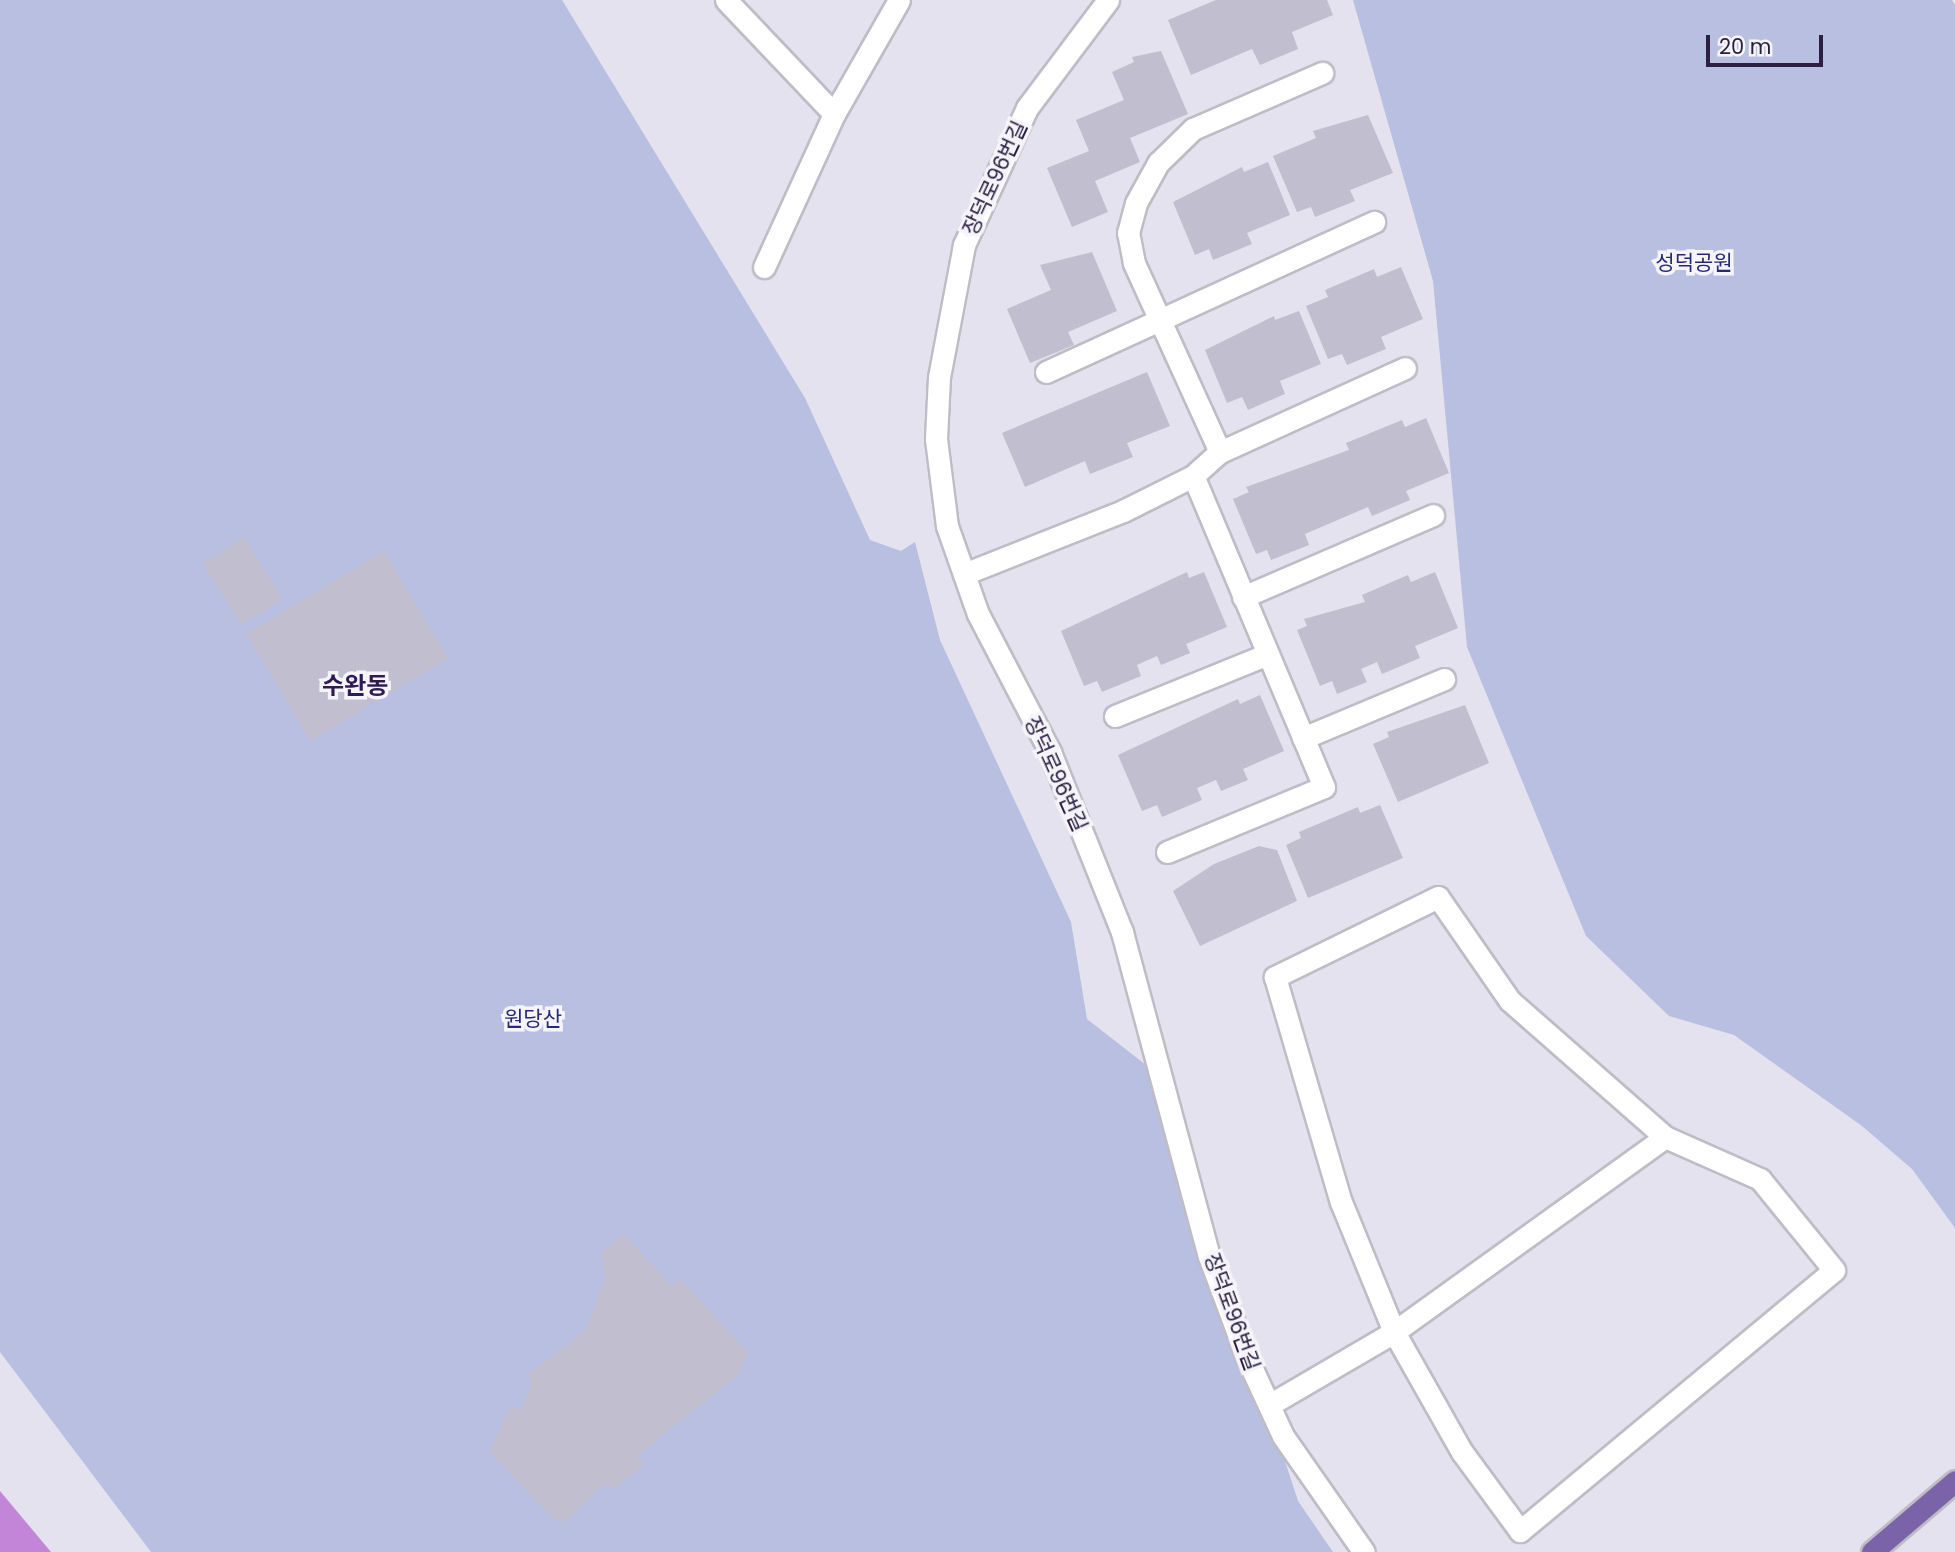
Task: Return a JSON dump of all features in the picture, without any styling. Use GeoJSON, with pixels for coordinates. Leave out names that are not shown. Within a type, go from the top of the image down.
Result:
{"type":"FeatureCollection","features":[{"type":"Feature","properties":{"kind":"main road"},"geometry":{"type":"LineString","coordinates":[[1872,1552],[1955,1481]]}},
{"type":"Feature","properties":{"kind":"street"},"geometry":{"type":"LineString","coordinates":[[726,0],[834,114]]}},
{"type":"Feature","properties":{"kind":"street"},"geometry":{"type":"LineString","coordinates":[[764,267],[834,114],[899,0]]}},
{"type":"Feature","properties":{"kind":"street","name":"장덕로96번길"},"geometry":{"type":"LineString","coordinates":[[1108,0],[1027,108],[964,245],[939,377],[936,439],[947,526],[964,574],[1050,752],[1122,932],[1209,1256],[1269,1405],[1283,1436],[1364,1552]]}},
{"type":"Feature","properties":{"kind":"street"},"geometry":{"type":"LineString","coordinates":[[1220,452],[1159,323],[1128,233],[1158,163],[1193,129],[1322,72]]}},
{"type":"Feature","properties":{"kind":"street"},"geometry":{"type":"LineString","coordinates":[[1046,372],[1159,323],[1374,222]]}},
{"type":"Feature","properties":{"kind":"street"},"geometry":{"type":"LineString","coordinates":[[964,574],[1013,559],[1193,477],[1220,452],[1405,368]]}},
{"type":"Feature","properties":{"kind":"street"},"geometry":{"type":"LineString","coordinates":[[1167,852],[1324,788],[1193,477]]}},
{"type":"Feature","properties":{"kind":"street"},"geometry":{"type":"LineString","coordinates":[[1244,597],[1433,516]]}},
{"type":"Feature","properties":{"kind":"street"},"geometry":{"type":"LineString","coordinates":[[1115,716],[1268,654]]}},
{"type":"Feature","properties":{"kind":"street"},"geometry":{"type":"LineString","coordinates":[[1303,738],[1444,679]]}},
{"type":"Feature","properties":{"kind":"street"},"geometry":{"type":"LineString","coordinates":[[1438,897],[1510,1001],[1665,1137],[1760,1179],[1834,1270],[1520,1531],[1462,1452],[1394,1332],[1341,1202],[1275,977],[1438,897]]}},
{"type":"Feature","properties":{"kind":"street"},"geometry":{"type":"LineString","coordinates":[[1269,1405],[1394,1332],[1665,1137]]}},
{"type":"Feature","properties":{"kind":"green space","name":"원당산"},"geometry":{"type":"Polygon","coordinates":[[[0,0],[562,0],[805,398],[870,540],[901,551],[915,542],[940,640],[1071,922],[1087,1019],[1160,1076],[1298,1501],[1333,1552],[151,1552],[0,1352],[0,0]]]}},
{"type":"Feature","properties":{"kind":"green space","name":"성덕공원"},"geometry":{"type":"Polygon","coordinates":[[[1353,0],[1952,0],[1955,5],[1955,1228],[1912,1169],[1862,1126],[1734,1035],[1669,1016],[1586,936],[1467,647],[1433,281],[1353,0]]]}},
{"type":"Feature","properties":{"kind":"shaded area"},"geometry":{"type":"Polygon","coordinates":[[[0,1491],[51,1552],[0,1552],[0,1491]]]}},
{"type":"Feature","properties":{"kind":"building"},"geometry":{"type":"Polygon","coordinates":[[[1216,0],[1327,0],[1333,15],[1292,32],[1298,49],[1260,65],[1252,49],[1191,75],[1168,20],[1216,0]]]}},
{"type":"Feature","properties":{"kind":"building"},"geometry":{"type":"Polygon","coordinates":[[[1161,51],[1188,114],[1130,138],[1140,162],[1095,181],[1108,212],[1072,227],[1047,168],[1089,151],[1076,120],[1124,100],[1112,72],[1134,62],[1132,57],[1161,51]]]}},
{"type":"Feature","properties":{"kind":"building"},"geometry":{"type":"Polygon","coordinates":[[[1368,115],[1393,173],[1350,190],[1355,201],[1315,217],[1311,207],[1297,212],[1273,156],[1316,138],[1313,131],[1368,115]]]}},
{"type":"Feature","properties":{"kind":"building"},"geometry":{"type":"Polygon","coordinates":[[[1268,162],[1290,215],[1247,233],[1252,244],[1213,260],[1209,249],[1195,255],[1173,202],[1242,167],[1244,172],[1268,162]]]}},
{"type":"Feature","properties":{"kind":"building"},"geometry":{"type":"Polygon","coordinates":[[[1092,252],[1117,311],[1068,332],[1074,345],[1030,363],[1007,309],[1051,290],[1040,265],[1092,252]]]}},
{"type":"Feature","properties":{"kind":"building"},"geometry":{"type":"Polygon","coordinates":[[[1401,267],[1423,319],[1381,337],[1386,349],[1347,365],[1342,354],[1328,359],[1306,306],[1328,297],[1325,290],[1374,269],[1377,277],[1401,267]]]}},
{"type":"Feature","properties":{"kind":"building"},"geometry":{"type":"Polygon","coordinates":[[[1299,311],[1321,364],[1280,381],[1285,394],[1248,410],[1242,397],[1227,403],[1205,350],[1274,316],[1275,320],[1299,311]]]}},
{"type":"Feature","properties":{"kind":"building"},"geometry":{"type":"Polygon","coordinates":[[[1147,372],[1170,426],[1127,443],[1133,457],[1090,474],[1085,461],[1025,487],[1002,433],[1147,372]]]}},
{"type":"Feature","properties":{"kind":"building"},"geometry":{"type":"Polygon","coordinates":[[[1426,418],[1449,473],[1406,491],[1410,500],[1372,516],[1368,507],[1305,534],[1309,545],[1271,560],[1267,550],[1256,554],[1233,499],[1249,492],[1246,487],[1349,450],[1346,443],[1402,420],[1405,427],[1426,418]]]}},
{"type":"Feature","properties":{"kind":"building"},"geometry":{"type":"Polygon","coordinates":[[[244,537],[283,599],[241,625],[202,563],[244,537]]]}},
{"type":"Feature","properties":{"kind":"building"},"geometry":{"type":"Polygon","coordinates":[[[384,551],[448,658],[310,741],[246,634],[384,551]]]}},
{"type":"Feature","properties":{"kind":"building"},"geometry":{"type":"Polygon","coordinates":[[[1187,572],[1189,578],[1204,572],[1227,627],[1186,644],[1190,653],[1161,665],[1157,656],[1137,665],[1141,676],[1102,692],[1097,681],[1084,686],[1061,631],[1187,572]]]}},
{"type":"Feature","properties":{"kind":"building"},"geometry":{"type":"Polygon","coordinates":[[[1435,572],[1458,628],[1415,646],[1420,658],[1382,674],[1377,662],[1361,669],[1367,682],[1337,694],[1332,681],[1320,686],[1297,630],[1307,626],[1304,619],[1365,602],[1362,595],[1408,575],[1411,582],[1435,572]]]}},
{"type":"Feature","properties":{"kind":"building"},"geometry":{"type":"Polygon","coordinates":[[[1260,695],[1284,751],[1243,769],[1248,780],[1221,791],[1216,780],[1197,788],[1202,800],[1162,817],[1157,805],[1142,811],[1118,755],[1238,699],[1240,704],[1260,695]]]}},
{"type":"Feature","properties":{"kind":"building"},"geometry":{"type":"Polygon","coordinates":[[[1465,705],[1489,763],[1398,802],[1373,744],[1389,737],[1387,732],[1465,705]]]}},
{"type":"Feature","properties":{"kind":"building"},"geometry":{"type":"Polygon","coordinates":[[[1380,805],[1403,858],[1308,898],[1286,845],[1301,838],[1299,832],[1358,807],[1360,813],[1380,805]]]}},
{"type":"Feature","properties":{"kind":"building"},"geometry":{"type":"Polygon","coordinates":[[[1259,846],[1277,850],[1297,901],[1200,946],[1173,891],[1214,864],[1259,846]]]}},
{"type":"Feature","properties":{"kind":"building"},"geometry":{"type":"Polygon","coordinates":[[[623,1233],[671,1286],[680,1278],[748,1353],[740,1373],[637,1456],[644,1465],[614,1489],[604,1485],[567,1521],[556,1521],[489,1452],[510,1406],[520,1411],[531,1387],[528,1374],[586,1330],[605,1277],[601,1253],[623,1233]]]}},
{"type":"Feature","properties":{"kind":"district","name":"수완동"},"geometry":{"type":"Point","coordinates":[355,686]}}]}
